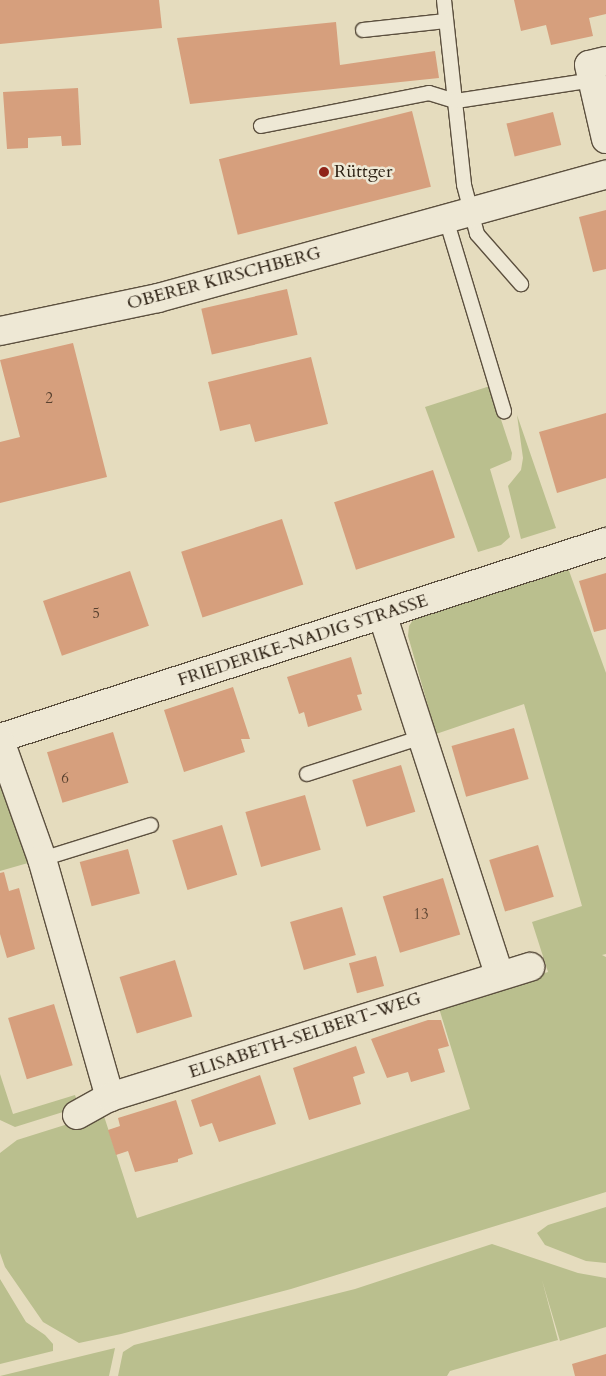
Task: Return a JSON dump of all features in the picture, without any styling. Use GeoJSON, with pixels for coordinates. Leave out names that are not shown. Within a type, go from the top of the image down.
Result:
{"type":"FeatureCollection","features":[{"type":"Feature","properties":{"kind":"street"},"geometry":{"type":"LineString","coordinates":[[599,70],[606,139]]}},
{"type":"Feature","properties":{"kind":"street","name":"OBERER KIRSCHBERG"},"geometry":{"type":"LineString","coordinates":[[0,331],[158,298],[606,175]]}},
{"type":"Feature","properties":{"kind":"street","name":"FRIEDERIKE-NADIG STRASSE"},"geometry":{"type":"LineString","coordinates":[[0,740],[383,617],[606,542]]}},
{"type":"Feature","properties":{"kind":"street"},"geometry":{"type":"LineString","coordinates":[[383,617],[499,974]]}},
{"type":"Feature","properties":{"kind":"street"},"geometry":{"type":"LineString","coordinates":[[0,740],[42,859],[110,1097]]}},
{"type":"Feature","properties":{"kind":"street","name":"ELISABETH-SELBERT-WEG"},"geometry":{"type":"LineString","coordinates":[[77,1115],[110,1097],[499,974],[530,967]]}},
{"type":"Feature","properties":{"kind":"lane"},"geometry":{"type":"LineString","coordinates":[[444,0],[464,185],[459,216],[504,411]]}},
{"type":"Feature","properties":{"kind":"lane"},"geometry":{"type":"LineString","coordinates":[[363,30],[446,21]]}},
{"type":"Feature","properties":{"kind":"lane"},"geometry":{"type":"LineString","coordinates":[[261,126],[429,94],[456,101],[599,70]]}},
{"type":"Feature","properties":{"kind":"lane"},"geometry":{"type":"LineString","coordinates":[[459,216],[521,284]]}},
{"type":"Feature","properties":{"kind":"lane"},"geometry":{"type":"LineString","coordinates":[[307,774],[422,737]]}},
{"type":"Feature","properties":{"kind":"lane"},"geometry":{"type":"LineString","coordinates":[[42,859],[151,825]]}},
{"type":"Feature","properties":{"kind":"green space"},"geometry":{"type":"Polygon","coordinates":[[[490,386],[512,453],[511,460],[490,469],[510,537],[501,545],[478,552],[425,407],[490,386]]]}},
{"type":"Feature","properties":{"kind":"green space"},"geometry":{"type":"Polygon","coordinates":[[[517,415],[556,528],[521,539],[508,486],[521,470],[523,458],[517,415]]]}},
{"type":"Feature","properties":{"kind":"green space"},"geometry":{"type":"Polygon","coordinates":[[[568,568],[606,673],[606,954],[602,955],[606,957],[606,1192],[291,1289],[121,1334],[79,1343],[43,1322],[5,1267],[0,1253],[0,1153],[17,1140],[103,1113],[137,1218],[470,1109],[438,1005],[548,972],[532,922],[582,906],[524,704],[436,734],[408,636],[409,626],[413,620],[425,615],[568,568]]]}},
{"type":"Feature","properties":{"kind":"green space"},"geometry":{"type":"Polygon","coordinates":[[[0,776],[28,863],[0,871],[0,776]]]}},
{"type":"Feature","properties":{"kind":"green space"},"geometry":{"type":"Polygon","coordinates":[[[0,1074],[13,1114],[75,1095],[79,1107],[15,1127],[0,1120],[0,1074]]]}},
{"type":"Feature","properties":{"kind":"green space"},"geometry":{"type":"Polygon","coordinates":[[[606,1207],[606,1263],[586,1261],[545,1245],[537,1233],[548,1225],[606,1207]]]}},
{"type":"Feature","properties":{"kind":"green space"},"geometry":{"type":"Polygon","coordinates":[[[492,1244],[578,1273],[606,1278],[606,1327],[560,1341],[542,1280],[558,1340],[450,1371],[447,1376],[118,1376],[123,1352],[134,1345],[355,1289],[492,1244]]]}},
{"type":"Feature","properties":{"kind":"green space"},"geometry":{"type":"Polygon","coordinates":[[[0,1279],[26,1322],[45,1335],[53,1344],[53,1351],[0,1364],[0,1279]]]}},
{"type":"Feature","properties":{"kind":"green space"},"geometry":{"type":"Polygon","coordinates":[[[115,1348],[109,1376],[0,1376],[115,1348]]]}},
{"type":"Feature","properties":{"kind":"building"},"geometry":{"type":"Polygon","coordinates":[[[0,0],[159,0],[162,28],[0,44],[0,0]]]}},
{"type":"Feature","properties":{"kind":"building"},"geometry":{"type":"Polygon","coordinates":[[[514,0],[606,0],[606,14],[589,18],[593,36],[551,45],[546,25],[521,31],[514,0]]]}},
{"type":"Feature","properties":{"kind":"building"},"geometry":{"type":"Polygon","coordinates":[[[336,22],[340,65],[435,51],[439,78],[190,104],[177,38],[336,22]]]}},
{"type":"Feature","properties":{"kind":"building"},"geometry":{"type":"Polygon","coordinates":[[[78,88],[81,145],[62,146],[61,136],[28,138],[28,148],[7,149],[3,92],[78,88]]]}},
{"type":"Feature","properties":{"kind":"building","name":"Rüttger"},"geometry":{"type":"Polygon","coordinates":[[[412,111],[431,187],[238,235],[219,159],[412,111]]]}},
{"type":"Feature","properties":{"kind":"building"},"geometry":{"type":"Polygon","coordinates":[[[553,112],[561,145],[515,157],[506,124],[553,112]]]}},
{"type":"Feature","properties":{"kind":"building"},"geometry":{"type":"Polygon","coordinates":[[[606,210],[606,269],[593,272],[579,217],[606,210]]]}},
{"type":"Feature","properties":{"kind":"building"},"geometry":{"type":"Polygon","coordinates":[[[287,289],[298,335],[212,355],[201,309],[287,289]]]}},
{"type":"Feature","properties":{"kind":"building"},"geometry":{"type":"Polygon","coordinates":[[[73,343],[107,477],[0,503],[0,442],[20,437],[0,360],[73,343]]]}},
{"type":"Feature","properties":{"kind":"building"},"geometry":{"type":"Polygon","coordinates":[[[311,357],[328,424],[255,442],[250,424],[220,431],[208,382],[311,357]]]}},
{"type":"Feature","properties":{"kind":"building"},"geometry":{"type":"Polygon","coordinates":[[[606,413],[606,478],[557,493],[539,432],[606,413]]]}},
{"type":"Feature","properties":{"kind":"building"},"geometry":{"type":"Polygon","coordinates":[[[433,470],[455,538],[356,570],[334,502],[433,470]]]}},
{"type":"Feature","properties":{"kind":"building"},"geometry":{"type":"Polygon","coordinates":[[[282,519],[303,585],[203,617],[181,552],[282,519]]]}},
{"type":"Feature","properties":{"kind":"building"},"geometry":{"type":"Polygon","coordinates":[[[130,571],[149,626],[62,656],[43,601],[130,571]]]}},
{"type":"Feature","properties":{"kind":"building"},"geometry":{"type":"Polygon","coordinates":[[[606,573],[606,629],[594,632],[579,581],[606,573]]]}},
{"type":"Feature","properties":{"kind":"building"},"geometry":{"type":"Polygon","coordinates":[[[351,657],[362,694],[357,695],[362,710],[308,727],[304,712],[299,714],[287,677],[351,657]]]}},
{"type":"Feature","properties":{"kind":"building"},"geometry":{"type":"Polygon","coordinates":[[[233,687],[250,739],[241,739],[245,752],[184,772],[164,710],[233,687]]]}},
{"type":"Feature","properties":{"kind":"building"},"geometry":{"type":"Polygon","coordinates":[[[514,728],[529,779],[466,797],[452,746],[514,728]]]}},
{"type":"Feature","properties":{"kind":"building"},"geometry":{"type":"Polygon","coordinates":[[[113,732],[128,783],[63,803],[47,752],[113,732]]]}},
{"type":"Feature","properties":{"kind":"building"},"geometry":{"type":"Polygon","coordinates":[[[401,765],[415,812],[367,827],[352,780],[401,765]]]}},
{"type":"Feature","properties":{"kind":"building"},"geometry":{"type":"Polygon","coordinates":[[[305,795],[321,850],[261,867],[245,812],[305,795]]]}},
{"type":"Feature","properties":{"kind":"building"},"geometry":{"type":"Polygon","coordinates":[[[222,825],[237,875],[187,890],[172,840],[222,825]]]}},
{"type":"Feature","properties":{"kind":"building"},"geometry":{"type":"Polygon","coordinates":[[[538,845],[554,897],[505,912],[489,860],[538,845]]]}},
{"type":"Feature","properties":{"kind":"building"},"geometry":{"type":"Polygon","coordinates":[[[128,849],[140,893],[92,906],[80,862],[128,849]]]}},
{"type":"Feature","properties":{"kind":"building"},"geometry":{"type":"Polygon","coordinates":[[[4,872],[9,891],[19,888],[35,949],[7,958],[0,934],[0,873],[4,872]]]}},
{"type":"Feature","properties":{"kind":"building"},"geometry":{"type":"Polygon","coordinates":[[[443,878],[460,934],[400,953],[383,896],[443,878]]]}},
{"type":"Feature","properties":{"kind":"building"},"geometry":{"type":"Polygon","coordinates":[[[342,907],[356,955],[304,970],[290,922],[342,907]]]}},
{"type":"Feature","properties":{"kind":"building"},"geometry":{"type":"Polygon","coordinates":[[[376,956],[384,986],[357,993],[349,963],[376,956]]]}},
{"type":"Feature","properties":{"kind":"building"},"geometry":{"type":"Polygon","coordinates":[[[175,960],[192,1016],[137,1033],[120,977],[175,960]]]}},
{"type":"Feature","properties":{"kind":"building"},"geometry":{"type":"Polygon","coordinates":[[[54,1004],[73,1065],[27,1079],[8,1018],[54,1004]]]}},
{"type":"Feature","properties":{"kind":"building"},"geometry":{"type":"Polygon","coordinates":[[[428,1020],[441,1020],[449,1046],[438,1049],[445,1072],[411,1082],[408,1072],[387,1078],[371,1039],[428,1020]]]}},
{"type":"Feature","properties":{"kind":"building"},"geometry":{"type":"Polygon","coordinates":[[[356,1046],[365,1073],[353,1077],[361,1104],[309,1120],[293,1068],[356,1046]]]}},
{"type":"Feature","properties":{"kind":"building"},"geometry":{"type":"Polygon","coordinates":[[[260,1075],[276,1124],[219,1142],[212,1123],[200,1127],[191,1100],[260,1075]]]}},
{"type":"Feature","properties":{"kind":"building"},"geometry":{"type":"Polygon","coordinates":[[[176,1100],[193,1154],[178,1159],[178,1162],[135,1172],[128,1151],[116,1155],[108,1130],[120,1126],[118,1118],[176,1100]]]}},
{"type":"Feature","properties":{"kind":"building"},"geometry":{"type":"Polygon","coordinates":[[[606,1354],[606,1376],[575,1376],[572,1364],[606,1354]]]}},
{"type":"Feature","properties":{"kind":"place","name":"Rüttger"},"geometry":{"type":"Point","coordinates":[324,172]}}]}
